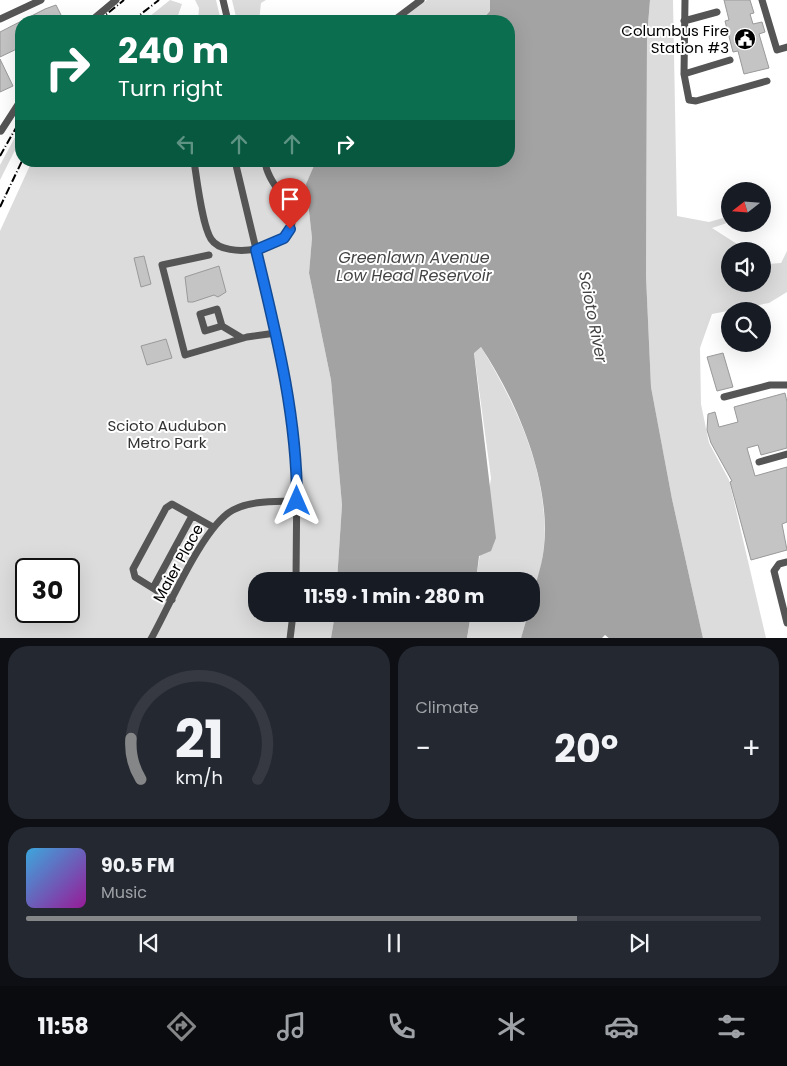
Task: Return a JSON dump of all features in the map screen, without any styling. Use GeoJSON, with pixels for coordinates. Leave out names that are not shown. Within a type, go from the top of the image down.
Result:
{"type":"FeatureCollection","features":[{"type":"Feature","properties":{"kind":"street"},"geometry":{"type":"LineString","coordinates":[[0,20],[41,0]]}},
{"type":"Feature","properties":{"kind":"street"},"geometry":{"type":"LineString","coordinates":[[99,15],[116,0]]}},
{"type":"Feature","properties":{"kind":"street"},"geometry":{"type":"LineString","coordinates":[[401,15],[421,0]]}},
{"type":"Feature","properties":{"kind":"street"},"geometry":{"type":"LineString","coordinates":[[685,0],[684,74],[689,100],[692,102],[767,81]]}},
{"type":"Feature","properties":{"kind":"street"},"geometry":{"type":"LineString","coordinates":[[762,0],[777,50],[787,48]]}},
{"type":"Feature","properties":{"kind":"street"},"geometry":{"type":"LineString","coordinates":[[684,21],[717,12]]}},
{"type":"Feature","properties":{"kind":"street"},"geometry":{"type":"LineString","coordinates":[[684,74],[730,60]]}},
{"type":"Feature","properties":{"kind":"street"},"geometry":{"type":"LineString","coordinates":[[1,131],[15,109]]}},
{"type":"Feature","properties":{"kind":"street"},"geometry":{"type":"LineString","coordinates":[[195,167],[211,240],[217,246],[226,250],[256,250],[284,238],[290,229],[292,220],[271,180],[267,167]]}},
{"type":"Feature","properties":{"kind":"street"},"geometry":{"type":"LineString","coordinates":[[237,167],[276,333],[294,431],[297,501],[296,572]]}},
{"type":"Feature","properties":{"kind":"street"},"geometry":{"type":"LineString","coordinates":[[208,255],[162,265],[185,354],[242,338],[276,333]]}},
{"type":"Feature","properties":{"kind":"street"},"geometry":{"type":"LineString","coordinates":[[222,326],[242,338]]}},
{"type":"Feature","properties":{"kind":"street"},"geometry":{"type":"LineString","coordinates":[[724,397],[770,385],[787,385]]}},
{"type":"Feature","properties":{"kind":"street"},"geometry":{"type":"LineString","coordinates":[[760,462],[787,454]]}},
{"type":"Feature","properties":{"kind":"street","name":"Maier Place"},"geometry":{"type":"LineString","coordinates":[[151,638],[213,527],[227,514],[243,506],[297,501]]}},
{"type":"Feature","properties":{"kind":"street"},"geometry":{"type":"LineString","coordinates":[[172,600],[135,577],[133,569],[166,508],[172,504],[213,527]]}},
{"type":"Feature","properties":{"kind":"street"},"geometry":{"type":"LineString","coordinates":[[153,588],[192,516]]}},
{"type":"Feature","properties":{"kind":"street"},"geometry":{"type":"LineString","coordinates":[[787,562],[779,564],[774,571],[787,623]]}},
{"type":"Feature","properties":{"kind":"street"},"geometry":{"type":"LineString","coordinates":[[290,638],[292,622]]}},
{"type":"Feature","properties":{"kind":"green space"},"geometry":{"type":"Polygon","coordinates":[[[170,0],[182,4],[178,15],[151,15],[170,0]]]}},
{"type":"Feature","properties":{"kind":"green space"},"geometry":{"type":"Polygon","coordinates":[[[195,0],[216,0],[220,15],[198,15],[199,8],[195,0]]]}},
{"type":"Feature","properties":{"kind":"green space"},"geometry":{"type":"Polygon","coordinates":[[[232,0],[266,0],[261,3],[260,15],[236,15],[232,0]]]}},
{"type":"Feature","properties":{"kind":"green space"},"geometry":{"type":"Polygon","coordinates":[[[427,0],[490,0],[490,11],[486,15],[407,15],[427,0]]]}},
{"type":"Feature","properties":{"kind":"green space"},"geometry":{"type":"Polygon","coordinates":[[[650,0],[673,0],[677,216],[709,222],[721,219],[721,225],[712,228],[734,242],[721,242],[721,292],[771,292],[771,264],[781,263],[787,251],[787,292],[771,302],[721,302],[721,312],[712,314],[700,348],[701,404],[709,443],[729,480],[766,638],[703,638],[672,499],[651,387],[646,276],[647,37],[650,0]]]}},
{"type":"Feature","properties":{"kind":"green space"},"geometry":{"type":"Polygon","coordinates":[[[15,137],[15,150],[0,180],[0,165],[15,137]]]}},
{"type":"Feature","properties":{"kind":"green space","name":"Scioto Audubon Metro Park"},"geometry":{"type":"Polygon","coordinates":[[[29,167],[313,167],[306,184],[312,238],[309,273],[331,380],[342,505],[338,572],[248,572],[248,622],[334,622],[331,638],[0,638],[0,231],[29,167]]]}},
{"type":"Feature","properties":{"kind":"green space"},"geometry":{"type":"Polygon","coordinates":[[[481,347],[507,393],[528,442],[536,467],[544,519],[544,545],[539,572],[477,572],[491,478],[474,352],[481,347]]]}},
{"type":"Feature","properties":{"kind":"green space"},"geometry":{"type":"Polygon","coordinates":[[[470,622],[526,622],[521,638],[467,638],[470,622]]]}},
{"type":"Feature","properties":{"kind":"water","name":"Greenlawn Avenue Low Head Reservoir"},"geometry":{"type":"Polygon","coordinates":[[[490,0],[650,0],[647,37],[646,276],[651,387],[672,499],[703,638],[609,638],[605,635],[602,638],[521,638],[526,622],[540,622],[539,572],[543,556],[545,522],[542,496],[537,469],[519,417],[481,347],[474,353],[496,538],[491,551],[479,556],[477,572],[338,572],[342,505],[331,380],[309,273],[312,238],[306,184],[313,167],[515,167],[515,15],[486,15],[490,11],[490,0]]]}},
{"type":"Feature","properties":{"kind":"water"},"geometry":{"type":"Polygon","coordinates":[[[334,622],[470,622],[467,638],[331,638],[334,622]]]}},
{"type":"Feature","properties":{"kind":"building","name":"Columbus Fire Station #3"},"geometry":{"type":"Polygon","coordinates":[[[724,0],[750,0],[754,13],[750,14],[753,24],[762,22],[765,32],[759,34],[769,68],[744,74],[738,51],[733,52],[725,21],[729,20],[724,0]]]}},
{"type":"Feature","properties":{"kind":"building"},"geometry":{"type":"Polygon","coordinates":[[[56,5],[61,15],[34,15],[45,9],[56,5]]]}},
{"type":"Feature","properties":{"kind":"building"},"geometry":{"type":"Polygon","coordinates":[[[15,24],[15,50],[0,57],[0,32],[15,24]]]}},
{"type":"Feature","properties":{"kind":"building"},"geometry":{"type":"Polygon","coordinates":[[[0,59],[13,86],[0,92],[0,59]]]}},
{"type":"Feature","properties":{"kind":"building"},"geometry":{"type":"Polygon","coordinates":[[[144,256],[151,284],[141,287],[134,258],[144,256]]]}},
{"type":"Feature","properties":{"kind":"building"},"geometry":{"type":"Polygon","coordinates":[[[219,266],[226,292],[218,297],[214,295],[188,302],[185,277],[219,266]]]}},
{"type":"Feature","properties":{"kind":"building"},"geometry":{"type":"Polygon","coordinates":[[[166,339],[172,358],[147,365],[141,346],[166,339]]]}},
{"type":"Feature","properties":{"kind":"building"},"geometry":{"type":"Polygon","coordinates":[[[723,353],[733,387],[717,391],[707,357],[723,353]]]}},
{"type":"Feature","properties":{"kind":"building"},"geometry":{"type":"Polygon","coordinates":[[[785,393],[787,402],[787,448],[761,455],[758,445],[747,448],[755,476],[787,467],[787,522],[782,524],[787,550],[751,560],[730,482],[732,481],[711,443],[707,430],[708,414],[715,412],[719,427],[738,422],[734,407],[785,393]]]}},
{"type":"Feature","properties":{"kind":"railway"},"geometry":{"type":"LineString","coordinates":[[105,15],[124,0]]}},
{"type":"Feature","properties":{"kind":"railway"},"geometry":{"type":"LineString","coordinates":[[140,15],[159,0]]}},
{"type":"Feature","properties":{"kind":"railway"},"geometry":{"type":"LineString","coordinates":[[0,156],[15,130]]}},
{"type":"Feature","properties":{"kind":"railway"},"geometry":{"type":"LineString","coordinates":[[0,207],[19,167]]}},
{"type":"Feature","properties":{"kind":"place","name":"Columbus Fire Station #3"},"geometry":{"type":"Point","coordinates":[745,39]}},
{"type":"Feature","properties":{"kind":"route"},"geometry":{"type":"LineString","coordinates":[[290,229],[284,238],[256,250],[287,387],[295,440],[297,501]]}},
{"type":"Feature","properties":{"kind":"water label","name":"Scioto River"},"geometry":{"type":"Point","coordinates":[593,317]}}]}
